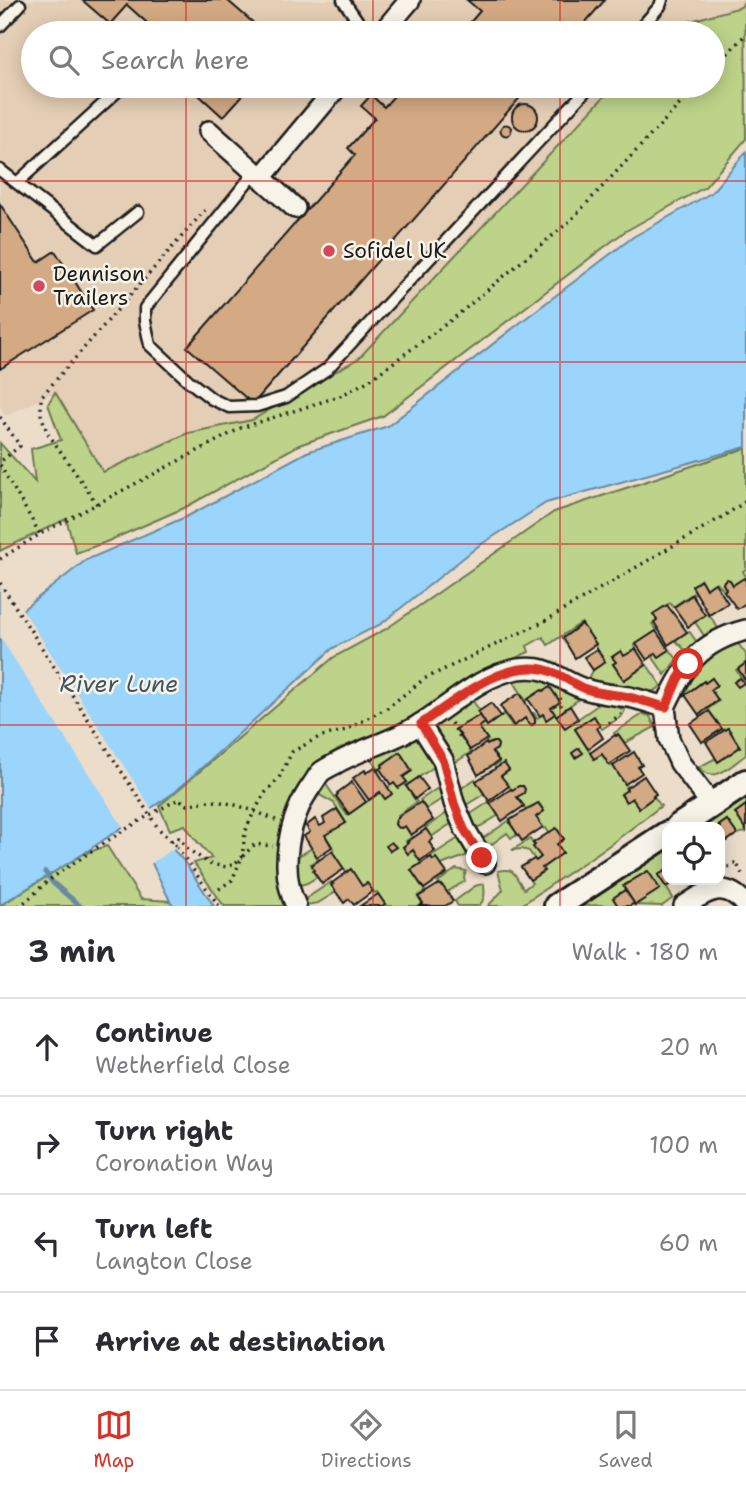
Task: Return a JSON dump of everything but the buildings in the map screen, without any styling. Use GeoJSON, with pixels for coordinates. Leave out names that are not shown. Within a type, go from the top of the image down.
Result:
{"type":"FeatureCollection","features":[{"type":"Feature","properties":{"kind":"street"},"geometry":{"type":"LineString","coordinates":[[392,21],[410,0]]}},
{"type":"Feature","properties":{"kind":"street"},"geometry":{"type":"LineString","coordinates":[[258,175],[327,98]]}},
{"type":"Feature","properties":{"kind":"street"},"geometry":{"type":"LineString","coordinates":[[209,131],[295,208]]}},
{"type":"Feature","properties":{"kind":"street"},"geometry":{"type":"LineString","coordinates":[[712,805],[680,763],[669,739],[666,707],[688,664],[706,647],[724,636],[746,630]]}},
{"type":"Feature","properties":{"kind":"street"},"geometry":{"type":"LineString","coordinates":[[296,906],[288,878],[288,850],[296,817],[306,794],[321,772],[351,755],[406,733],[476,686],[517,669],[537,668],[552,672],[587,690],[666,707]]}},
{"type":"Feature","properties":{"kind":"street"},"geometry":{"type":"LineString","coordinates":[[421,724],[443,760],[464,829],[485,863]]}},
{"type":"Feature","properties":{"kind":"street"},"geometry":{"type":"LineString","coordinates":[[686,822],[746,782]]}},
{"type":"Feature","properties":{"kind":"street"},"geometry":{"type":"LineString","coordinates":[[557,906],[662,837]]}},
{"type":"Feature","properties":{"kind":"street"},"geometry":{"type":"LineString","coordinates":[[684,906],[706,892],[722,890],[736,895],[746,905]]}},
{"type":"Feature","properties":{"kind":"lane"},"geometry":{"type":"LineString","coordinates":[[343,0],[358,21]]}},
{"type":"Feature","properties":{"kind":"lane"},"geometry":{"type":"LineString","coordinates":[[647,21],[662,0]]}},
{"type":"Feature","properties":{"kind":"lane"},"geometry":{"type":"LineString","coordinates":[[0,26],[20,5]]}},
{"type":"Feature","properties":{"kind":"lane"},"geometry":{"type":"LineString","coordinates":[[18,183],[110,98]]}},
{"type":"Feature","properties":{"kind":"lane"},"geometry":{"type":"LineString","coordinates":[[258,175],[145,308],[150,345],[189,382],[212,399],[229,407],[257,406],[286,397],[327,369],[579,98]]}},
{"type":"Feature","properties":{"kind":"lane"},"geometry":{"type":"LineString","coordinates":[[0,170],[97,245],[138,212]]}},
{"type":"Feature","properties":{"kind":"path"},"geometry":{"type":"LineString","coordinates":[[725,56],[746,34]]}},
{"type":"Feature","properties":{"kind":"path"},"geometry":{"type":"LineString","coordinates":[[0,559],[40,534],[242,428],[340,396],[368,381],[454,318],[571,220],[686,98]]}},
{"type":"Feature","properties":{"kind":"path"},"geometry":{"type":"LineString","coordinates":[[97,504],[47,432],[41,414],[41,397],[210,204]]}},
{"type":"Feature","properties":{"kind":"path"},"geometry":{"type":"LineString","coordinates":[[0,419],[19,446],[0,463],[40,534]]}},
{"type":"Feature","properties":{"kind":"path"},"geometry":{"type":"LineString","coordinates":[[219,889],[232,880],[242,857],[245,833],[255,811],[264,794],[279,779],[292,752],[318,737],[346,730],[387,708],[424,679],[545,621],[746,501]]}},
{"type":"Feature","properties":{"kind":"path"},"geometry":{"type":"LineString","coordinates":[[0,583],[158,828],[177,847],[219,906]]}},
{"type":"Feature","properties":{"kind":"path"},"geometry":{"type":"LineString","coordinates":[[609,723],[621,714],[630,716]]}},
{"type":"Feature","properties":{"kind":"path"},"geometry":{"type":"LineString","coordinates":[[446,716],[462,740]]}},
{"type":"Feature","properties":{"kind":"path"},"geometry":{"type":"LineString","coordinates":[[18,906],[53,877],[157,810],[179,799],[188,805],[209,801],[255,811]]}},
{"type":"Feature","properties":{"kind":"path"},"geometry":{"type":"LineString","coordinates":[[172,841],[179,838],[199,858],[210,864],[226,867],[234,864],[255,844],[268,844],[288,850]]}},
{"type":"Feature","properties":{"kind":"path"},"geometry":{"type":"LineString","coordinates":[[725,869],[736,862],[746,882]]}},
{"type":"Feature","properties":{"kind":"shaded area"},"geometry":{"type":"Polygon","coordinates":[[[0,0],[745,0],[741,7],[691,21],[21,21],[21,98],[603,98],[359,358],[252,420],[188,433],[103,472],[55,392],[6,416],[0,406],[0,0]]]}},
{"type":"Feature","properties":{"kind":"green space"},"geometry":{"type":"Polygon","coordinates":[[[745,0],[746,139],[705,187],[624,232],[383,416],[299,445],[184,508],[76,553],[66,519],[0,551],[0,443],[35,482],[31,449],[61,440],[48,404],[55,392],[103,472],[188,433],[252,420],[359,358],[603,98],[725,98],[725,21],[691,21],[741,7],[745,0]]]}},
{"type":"Feature","properties":{"kind":"green space"},"geometry":{"type":"Polygon","coordinates":[[[746,448],[746,569],[743,571],[746,577],[733,585],[730,580],[724,581],[724,591],[717,582],[706,589],[700,580],[692,586],[697,594],[693,593],[673,607],[670,603],[654,614],[657,620],[652,624],[657,630],[635,645],[636,649],[624,656],[621,651],[612,657],[616,662],[613,664],[624,680],[647,665],[661,685],[658,689],[651,692],[631,687],[621,689],[587,683],[593,670],[605,661],[581,623],[548,645],[543,637],[527,646],[529,652],[479,674],[413,720],[372,739],[342,748],[315,765],[280,879],[284,906],[224,906],[194,863],[212,858],[185,825],[170,830],[159,806],[334,657],[386,629],[554,512],[746,448]]]}},
{"type":"Feature","properties":{"kind":"green space"},"geometry":{"type":"Polygon","coordinates":[[[708,613],[720,631],[707,640],[695,622],[708,613]]]}},
{"type":"Feature","properties":{"kind":"green space"},"geometry":{"type":"Polygon","coordinates":[[[689,631],[699,645],[689,654],[675,640],[689,631]]]}},
{"type":"Feature","properties":{"kind":"green space"},"geometry":{"type":"Polygon","coordinates":[[[736,641],[746,654],[746,663],[736,670],[746,684],[746,755],[723,772],[711,774],[699,767],[716,758],[719,761],[740,747],[728,728],[723,730],[708,709],[719,701],[711,690],[717,685],[712,678],[684,695],[707,654],[736,641]]]}},
{"type":"Feature","properties":{"kind":"green space"},"geometry":{"type":"Polygon","coordinates":[[[670,650],[677,659],[665,675],[652,656],[656,653],[659,657],[670,650]]]}},
{"type":"Feature","properties":{"kind":"green space"},"geometry":{"type":"Polygon","coordinates":[[[531,675],[583,696],[556,716],[565,728],[605,700],[618,703],[617,707],[625,710],[622,716],[602,729],[593,717],[575,729],[594,759],[602,754],[610,766],[613,765],[627,786],[627,790],[621,795],[626,802],[632,798],[639,808],[654,797],[661,806],[520,906],[488,906],[503,890],[498,871],[512,871],[524,889],[532,883],[530,880],[543,871],[542,868],[563,853],[557,844],[564,839],[557,828],[549,833],[536,817],[544,811],[539,803],[525,809],[517,797],[523,786],[512,790],[501,776],[509,771],[504,763],[496,769],[494,766],[499,763],[492,752],[497,749],[498,744],[493,742],[487,745],[488,740],[479,727],[485,723],[488,725],[504,714],[512,726],[525,718],[532,725],[535,719],[532,713],[537,718],[543,714],[546,720],[551,708],[560,702],[550,687],[526,701],[511,677],[531,675]]]}},
{"type":"Feature","properties":{"kind":"green space"},"geometry":{"type":"Polygon","coordinates":[[[470,697],[480,715],[456,729],[471,752],[453,764],[432,728],[470,697]]]}},
{"type":"Feature","properties":{"kind":"green space"},"geometry":{"type":"Polygon","coordinates":[[[643,714],[650,716],[655,727],[625,743],[619,735],[616,736],[614,733],[643,714]]]}},
{"type":"Feature","properties":{"kind":"green space"},"geometry":{"type":"Polygon","coordinates":[[[417,737],[425,746],[434,767],[406,786],[417,802],[398,815],[395,824],[401,828],[405,826],[412,837],[403,847],[408,853],[413,850],[421,863],[411,870],[425,891],[418,896],[423,903],[419,906],[386,906],[367,883],[362,886],[351,870],[346,872],[332,851],[334,849],[325,835],[346,823],[334,803],[314,792],[323,780],[347,815],[394,783],[398,788],[407,782],[403,777],[412,771],[400,753],[382,764],[383,767],[379,770],[368,754],[417,737]]]}},
{"type":"Feature","properties":{"kind":"green space"},"geometry":{"type":"Polygon","coordinates":[[[475,779],[484,794],[462,806],[459,790],[475,779]]]}},
{"type":"Feature","properties":{"kind":"green space"},"geometry":{"type":"Polygon","coordinates":[[[441,786],[445,797],[426,809],[420,800],[441,786]]]}},
{"type":"Feature","properties":{"kind":"green space"},"geometry":{"type":"Polygon","coordinates":[[[746,797],[746,805],[735,813],[746,832],[737,834],[727,820],[708,822],[746,797]]]}},
{"type":"Feature","properties":{"kind":"green space"},"geometry":{"type":"Polygon","coordinates":[[[489,802],[499,815],[472,829],[466,817],[489,802]]]}},
{"type":"Feature","properties":{"kind":"green space"},"geometry":{"type":"Polygon","coordinates":[[[450,811],[452,823],[431,837],[425,828],[450,811]]]}},
{"type":"Feature","properties":{"kind":"green space"},"geometry":{"type":"Polygon","coordinates":[[[510,820],[516,836],[511,838],[507,833],[488,847],[482,845],[479,841],[510,820]]]}},
{"type":"Feature","properties":{"kind":"green space"},"geometry":{"type":"Polygon","coordinates":[[[462,836],[471,854],[441,865],[436,858],[433,860],[431,856],[462,836]]]}},
{"type":"Feature","properties":{"kind":"green space"},"geometry":{"type":"Polygon","coordinates":[[[530,839],[541,857],[536,861],[529,851],[512,850],[530,839]]]}},
{"type":"Feature","properties":{"kind":"green space"},"geometry":{"type":"Polygon","coordinates":[[[107,846],[141,899],[170,901],[174,906],[0,906],[83,854],[107,846]]]}},
{"type":"Feature","properties":{"kind":"green space"},"geometry":{"type":"Polygon","coordinates":[[[312,848],[319,859],[311,864],[317,877],[294,887],[297,857],[312,848]]]}},
{"type":"Feature","properties":{"kind":"green space"},"geometry":{"type":"Polygon","coordinates":[[[662,852],[662,874],[659,876],[662,885],[673,898],[662,906],[635,905],[659,889],[647,871],[623,886],[625,890],[613,898],[618,906],[583,906],[662,852]]]}},
{"type":"Feature","properties":{"kind":"green space"},"geometry":{"type":"Polygon","coordinates":[[[456,869],[466,871],[465,881],[447,892],[438,882],[456,869]]]}},
{"type":"Feature","properties":{"kind":"green space"},"geometry":{"type":"Polygon","coordinates":[[[331,882],[336,892],[318,903],[306,905],[301,902],[331,882]]]}},
{"type":"Feature","properties":{"kind":"green space"},"geometry":{"type":"Polygon","coordinates":[[[482,884],[484,896],[479,906],[458,906],[455,901],[482,884]]]}},
{"type":"Feature","properties":{"kind":"water","name":"River Lune"},"geometry":{"type":"Polygon","coordinates":[[[746,152],[746,447],[546,503],[477,547],[381,624],[333,648],[175,792],[144,813],[156,831],[183,860],[214,906],[174,906],[130,822],[0,905],[0,589],[17,614],[86,560],[188,516],[307,452],[388,426],[633,237],[711,193],[746,152]]]}},
{"type":"Feature","properties":{"kind":"pier"},"geometry":{"type":"Polygon","coordinates":[[[0,586],[17,609],[21,607],[153,811],[149,814],[158,829],[176,847],[149,865],[129,827],[125,830],[0,637],[0,586]]]}},
{"type":"Feature","properties":{"kind":"waterway"},"geometry":{"type":"LineString","coordinates":[[45,872],[53,883],[80,906]]}},
{"type":"Feature","properties":{"kind":"place","name":"Sofidel UK"},"geometry":{"type":"Point","coordinates":[329,251]}},
{"type":"Feature","properties":{"kind":"place","name":"Dennison Trailers"},"geometry":{"type":"Point","coordinates":[39,286]}},
{"type":"Feature","properties":{"kind":"route"},"geometry":{"type":"LineString","coordinates":[[482,858],[464,829],[443,760],[421,724],[476,686],[517,669],[537,668],[552,672],[587,690],[666,707],[688,664]]}}]}
